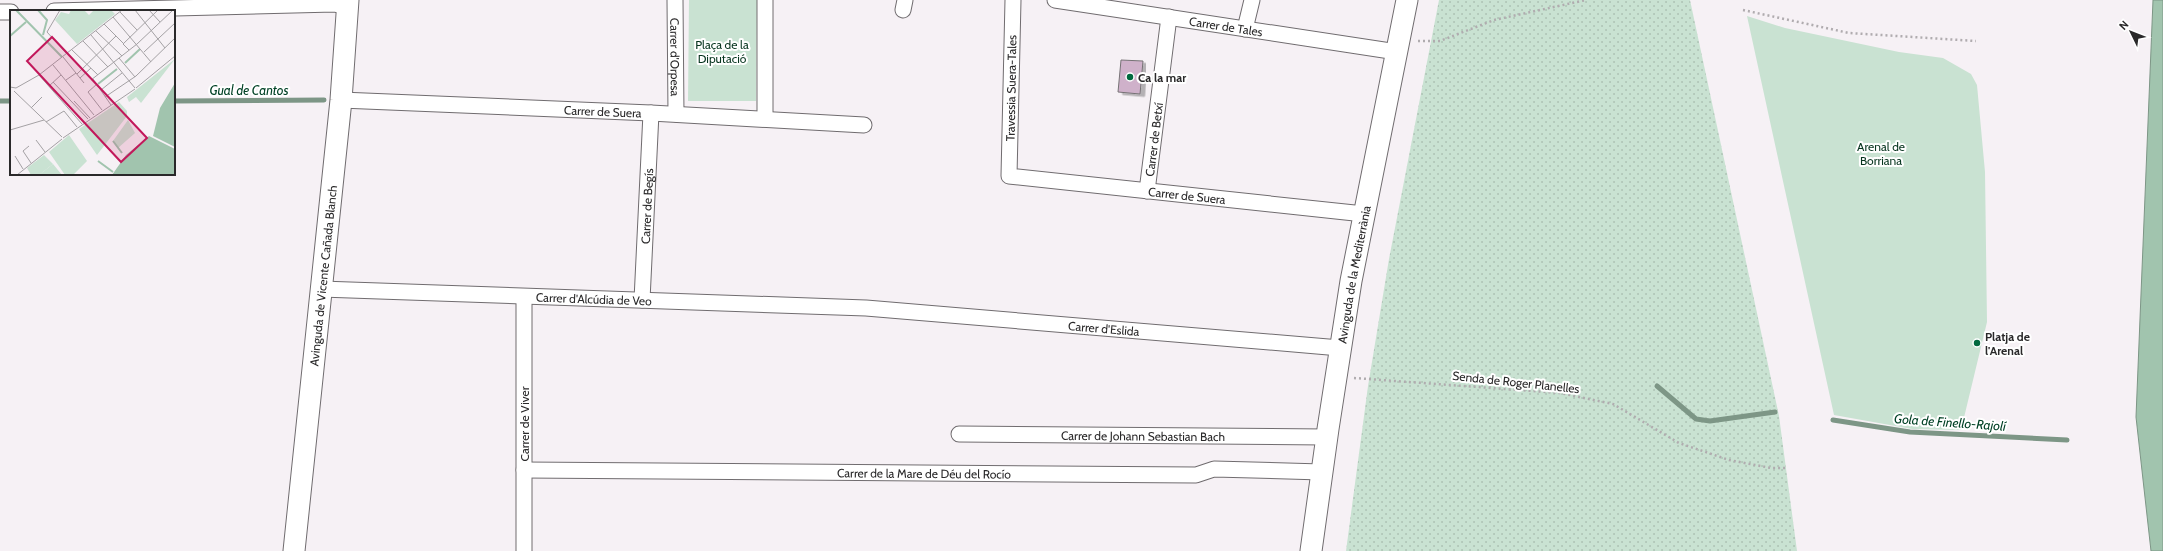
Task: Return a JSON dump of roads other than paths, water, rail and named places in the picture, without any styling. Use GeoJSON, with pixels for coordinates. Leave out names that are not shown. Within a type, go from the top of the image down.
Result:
{"type":"FeatureCollection","features":[{"type":"Feature","properties":{"kind":"street","name":"Carrer d'Orpesa"},"geometry":{"type":"LineString","coordinates":[[675,0],[676,114]]}},
{"type":"Feature","properties":{"kind":"street"},"geometry":{"type":"LineString","coordinates":[[765,0],[765,119]]}},
{"type":"Feature","properties":{"kind":"street","name":"Travessia Suera-Tales"},"geometry":{"type":"LineString","coordinates":[[1009,176],[1013,0]]}},
{"type":"Feature","properties":{"kind":"street","name":"Carrer de Tales"},"geometry":{"type":"LineString","coordinates":[[1055,0],[1121,5],[1169,18],[1245,29],[1405,47]]}},
{"type":"Feature","properties":{"kind":"street"},"geometry":{"type":"LineString","coordinates":[[1245,29],[1252,0]]}},
{"type":"Feature","properties":{"kind":"street","name":"Avinguda de la Mediterrània"},"geometry":{"type":"LineString","coordinates":[[1311,551],[1326,437],[1340,348],[1364,214],[1405,47],[1407,0]]}},
{"type":"Feature","properties":{"kind":"street"},"geometry":{"type":"LineString","coordinates":[[95,10],[343,4]]}},
{"type":"Feature","properties":{"kind":"street","name":"Avinguda de Vicente Cañada Blanch"},"geometry":{"type":"LineString","coordinates":[[294,551],[341,100],[343,4]]}},
{"type":"Feature","properties":{"kind":"street","name":"Carrer de Betxí"},"geometry":{"type":"LineString","coordinates":[[1147,191],[1169,18]]}},
{"type":"Feature","properties":{"kind":"street","name":"Carrer de Suera"},"geometry":{"type":"LineString","coordinates":[[341,100],[651,112],[864,125]]}},
{"type":"Feature","properties":{"kind":"street","name":"Carrer de Begís"},"geometry":{"type":"LineString","coordinates":[[642,300],[651,112]]}},
{"type":"Feature","properties":{"kind":"street","name":"Carrer de Suera"},"geometry":{"type":"LineString","coordinates":[[1009,176],[1364,214]]}},
{"type":"Feature","properties":{"kind":"street","name":"Carrer d'Alcúdia de Veo"},"geometry":{"type":"LineString","coordinates":[[321,289],[866,308]]}},
{"type":"Feature","properties":{"kind":"street","name":"Carrer de Viver"},"geometry":{"type":"LineString","coordinates":[[524,297],[524,551]]}},
{"type":"Feature","properties":{"kind":"street","name":"Carrer d'Eslida"},"geometry":{"type":"LineString","coordinates":[[866,308],[1340,348]]}},
{"type":"Feature","properties":{"kind":"street","name":"Carrer de Johann Sebastian Bach"},"geometry":{"type":"LineString","coordinates":[[959,434],[1326,437]]}},
{"type":"Feature","properties":{"kind":"street","name":"Carrer de la Mare de Déu del Rocío"},"geometry":{"type":"LineString","coordinates":[[524,470],[1196,476],[1214,469],[1322,472]]}},
{"type":"Feature","properties":{"kind":"waterway","name":"Gual de Cantos"},"geometry":{"type":"LineString","coordinates":[[175,101],[324,100]]}},
{"type":"Feature","properties":{"kind":"waterway","name":"Gual de Cantos"},"geometry":{"type":"LineString","coordinates":[[0,101],[10,101]]}},
{"type":"Feature","properties":{"kind":"waterway","name":"Gola de Finello-Rajolí"},"geometry":{"type":"LineString","coordinates":[[1657,386],[1696,419],[1710,421],[1775,412]]}},
{"type":"Feature","properties":{"kind":"waterway","name":"Gola de Finello-Rajolí"},"geometry":{"type":"LineString","coordinates":[[1833,420],[1910,432],[2067,440]]}},
{"type":"Feature","properties":{"kind":"place","name":"Ca la mar"},"geometry":{"type":"Point","coordinates":[1130,77]}},
{"type":"Feature","properties":{"kind":"place","name":"Platja de l'Arenal"},"geometry":{"type":"Point","coordinates":[1977,343]}},
{"type":"Feature","properties":{"kind":"park label","name":"Plaça de la Diputació"},"geometry":{"type":"Point","coordinates":[722,51]}},
{"type":"Feature","properties":{"kind":"park label","name":"Arenal de Borriana"},"geometry":{"type":"Point","coordinates":[1881,153]}}]}
